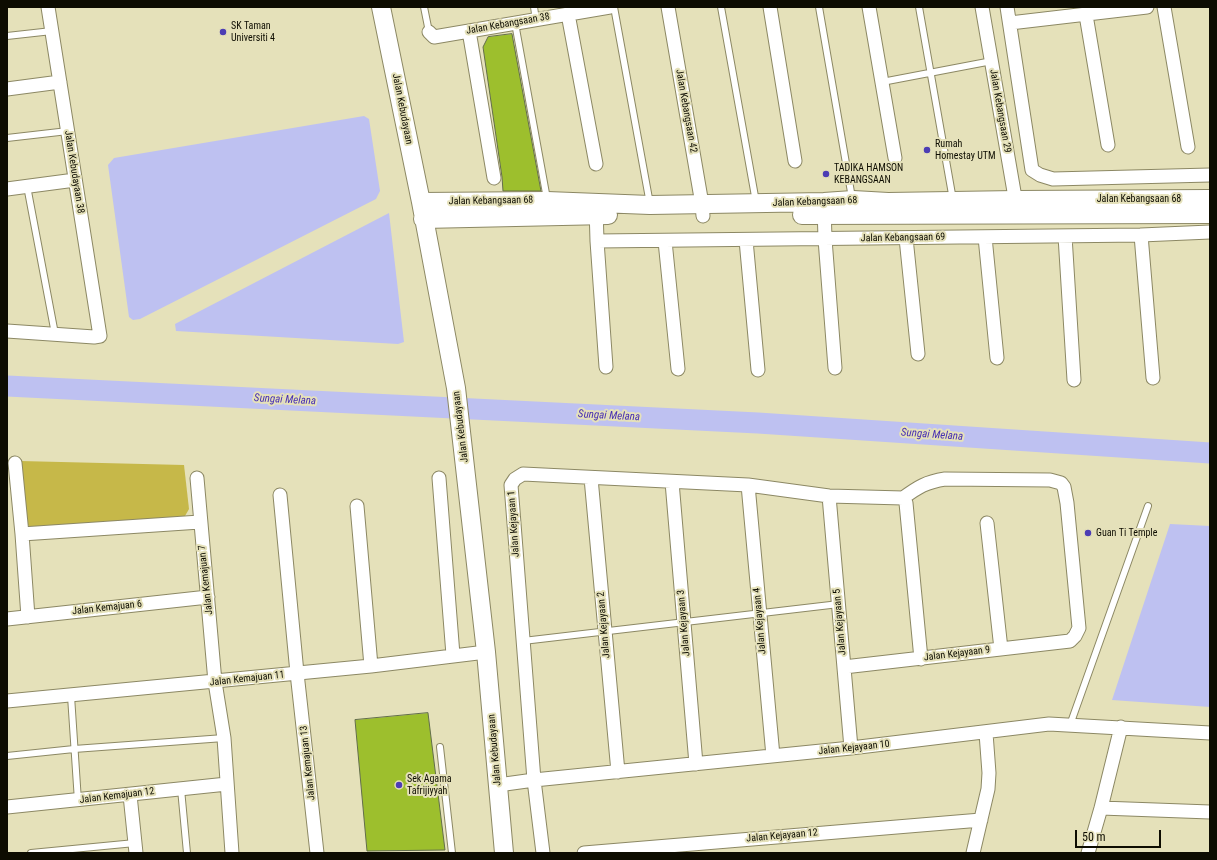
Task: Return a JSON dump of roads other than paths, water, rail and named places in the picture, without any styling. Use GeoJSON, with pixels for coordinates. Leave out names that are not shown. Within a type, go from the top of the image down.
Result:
{"type":"FeatureCollection","features":[{"type":"Feature","properties":{"kind":"street","name":"Jalan Kebudayaan 38"},"geometry":{"type":"LineString","coordinates":[[48,7],[100,336],[94,338],[55,334]]}},
{"type":"Feature","properties":{"kind":"street","name":"Jalan Kebudayaan"},"geometry":{"type":"LineString","coordinates":[[381,7],[421,202],[456,388],[486,652],[504,853]]}},
{"type":"Feature","properties":{"kind":"street","name":"Jalan Kebangsaan 38"},"geometry":{"type":"LineString","coordinates":[[430,34],[434,37],[516,23],[535,13],[568,14],[610,7]]}},
{"type":"Feature","properties":{"kind":"street","name":"Jalan Kebangsaan 42"},"geometry":{"type":"LineString","coordinates":[[668,7],[702,210]]}},
{"type":"Feature","properties":{"kind":"street"},"geometry":{"type":"LineString","coordinates":[[770,7],[795,161]]}},
{"type":"Feature","properties":{"kind":"street"},"geometry":{"type":"LineString","coordinates":[[869,7],[895,158]]}},
{"type":"Feature","properties":{"kind":"street","name":"Jalan Kebangsaan 29"},"geometry":{"type":"LineString","coordinates":[[982,7],[1017,207]]}},
{"type":"Feature","properties":{"kind":"street"},"geometry":{"type":"LineString","coordinates":[[1008,7],[1032,170],[1040,175],[1053,179],[1210,174]]}},
{"type":"Feature","properties":{"kind":"street"},"geometry":{"type":"LineString","coordinates":[[1010,23],[1146,7]]}},
{"type":"Feature","properties":{"kind":"street"},"geometry":{"type":"LineString","coordinates":[[1164,7],[1188,147]]}},
{"type":"Feature","properties":{"kind":"street"},"geometry":{"type":"LineString","coordinates":[[568,14],[596,164]]}},
{"type":"Feature","properties":{"kind":"street"},"geometry":{"type":"LineString","coordinates":[[1086,14],[1108,145]]}},
{"type":"Feature","properties":{"kind":"street"},"geometry":{"type":"LineString","coordinates":[[469,31],[494,178]]}},
{"type":"Feature","properties":{"kind":"street"},"geometry":{"type":"LineString","coordinates":[[7,89],[60,82]]}},
{"type":"Feature","properties":{"kind":"street"},"geometry":{"type":"LineString","coordinates":[[7,189],[76,180]]}},
{"type":"Feature","properties":{"kind":"street","name":"Jalan Kebangsaan 68"},"geometry":{"type":"LineString","coordinates":[[421,202],[547,200],[596,209],[702,210],[1017,207],[1210,199]]}},
{"type":"Feature","properties":{"kind":"street","name":"Jalan Kebangsaan 68"},"geometry":{"type":"LineString","coordinates":[[423,219],[650,205],[702,210],[756,204],[824,208],[853,200],[888,202],[954,201],[1017,207],[1210,214]]}},
{"type":"Feature","properties":{"kind":"street"},"geometry":{"type":"LineString","coordinates":[[824,208],[835,368]]}},
{"type":"Feature","properties":{"kind":"street"},"geometry":{"type":"LineString","coordinates":[[596,209],[606,367]]}},
{"type":"Feature","properties":{"kind":"street","name":"Jalan Kebangsaan 69"},"geometry":{"type":"LineString","coordinates":[[597,241],[1141,235],[1210,232]]}},
{"type":"Feature","properties":{"kind":"street"},"geometry":{"type":"LineString","coordinates":[[1141,235],[1153,378]]}},
{"type":"Feature","properties":{"kind":"street"},"geometry":{"type":"LineString","coordinates":[[1065,236],[1074,380]]}},
{"type":"Feature","properties":{"kind":"street"},"geometry":{"type":"LineString","coordinates":[[985,237],[997,358]]}},
{"type":"Feature","properties":{"kind":"street"},"geometry":{"type":"LineString","coordinates":[[906,238],[918,354]]}},
{"type":"Feature","properties":{"kind":"street"},"geometry":{"type":"LineString","coordinates":[[746,240],[758,370]]}},
{"type":"Feature","properties":{"kind":"street"},"geometry":{"type":"LineString","coordinates":[[665,241],[678,369]]}},
{"type":"Feature","properties":{"kind":"street"},"geometry":{"type":"LineString","coordinates":[[7,331],[55,334]]}},
{"type":"Feature","properties":{"kind":"street"},"geometry":{"type":"LineString","coordinates":[[16,462],[28,617]]}},
{"type":"Feature","properties":{"kind":"street","name":"Jalan Kejayaan 1"},"geometry":{"type":"LineString","coordinates":[[543,853],[534,780],[511,485],[515,478],[523,474],[748,485],[829,496]]}},
{"type":"Feature","properties":{"kind":"street","name":"Jalan Kemajuan 7"},"geometry":{"type":"LineString","coordinates":[[196,478],[215,682],[224,738],[232,853]]}},
{"type":"Feature","properties":{"kind":"street"},"geometry":{"type":"LineString","coordinates":[[439,478],[453,655]]}},
{"type":"Feature","properties":{"kind":"street","name":"Jalan Kejayaan 2"},"geometry":{"type":"LineString","coordinates":[[591,478],[618,772]]}},
{"type":"Feature","properties":{"kind":"street","name":"Jalan Kejayaan 9"},"geometry":{"type":"LineString","coordinates":[[844,667],[1070,641],[1075,636],[1079,628],[1067,503],[1064,487],[1061,483],[1050,480],[945,479],[921,485],[903,498]]}},
{"type":"Feature","properties":{"kind":"street","name":"Jalan Kejayaan 3"},"geometry":{"type":"LineString","coordinates":[[672,482],[696,764]]}},
{"type":"Feature","properties":{"kind":"street","name":"Jalan Kejayaan 4"},"geometry":{"type":"LineString","coordinates":[[748,485],[773,756]]}},
{"type":"Feature","properties":{"kind":"street","name":"Jalan Kemajuan 13"},"geometry":{"type":"LineString","coordinates":[[280,495],[297,673],[317,853]]}},
{"type":"Feature","properties":{"kind":"street"},"geometry":{"type":"LineString","coordinates":[[829,496],[903,498],[906,503],[921,659]]}},
{"type":"Feature","properties":{"kind":"street","name":"Jalan Kejayaan 5"},"geometry":{"type":"LineString","coordinates":[[829,496],[851,748]]}},
{"type":"Feature","properties":{"kind":"street"},"geometry":{"type":"LineString","coordinates":[[357,506],[371,666]]}},
{"type":"Feature","properties":{"kind":"street"},"geometry":{"type":"LineString","coordinates":[[22,534],[200,522]]}},
{"type":"Feature","properties":{"kind":"street"},"geometry":{"type":"LineString","coordinates":[[987,523],[1001,649]]}},
{"type":"Feature","properties":{"kind":"street","name":"Jalan Kemajuan 6"},"geometry":{"type":"LineString","coordinates":[[7,619],[208,597]]}},
{"type":"Feature","properties":{"kind":"street","name":"Jalan Kemajuan 11"},"geometry":{"type":"LineString","coordinates":[[7,701],[215,682],[371,666],[486,652]]}},
{"type":"Feature","properties":{"kind":"street","name":"Jalan Kejayaan 10"},"geometry":{"type":"LineString","coordinates":[[498,785],[534,780],[851,748],[986,733],[1049,724],[1210,733]]}},
{"type":"Feature","properties":{"kind":"street"},"geometry":{"type":"LineString","coordinates":[[1088,853],[1121,728]]}},
{"type":"Feature","properties":{"kind":"street"},"geometry":{"type":"LineString","coordinates":[[973,853],[988,789],[989,773],[986,733]]}},
{"type":"Feature","properties":{"kind":"street","name":"Jalan Kemajuan 12"},"geometry":{"type":"LineString","coordinates":[[7,807],[78,801],[181,788],[227,784]]}},
{"type":"Feature","properties":{"kind":"street"},"geometry":{"type":"LineString","coordinates":[[130,795],[135,848]]}},
{"type":"Feature","properties":{"kind":"street"},"geometry":{"type":"LineString","coordinates":[[1101,808],[1210,812]]}},
{"type":"Feature","properties":{"kind":"street","name":"Jalan Kejayaan 12"},"geometry":{"type":"LineString","coordinates":[[584,853],[981,820]]}},
{"type":"Feature","properties":{"kind":"lane"},"geometry":{"type":"LineString","coordinates":[[424,7],[430,34]]}},
{"type":"Feature","properties":{"kind":"lane"},"geometry":{"type":"LineString","coordinates":[[614,7],[650,205]]}},
{"type":"Feature","properties":{"kind":"lane"},"geometry":{"type":"LineString","coordinates":[[721,7],[756,204]]}},
{"type":"Feature","properties":{"kind":"lane"},"geometry":{"type":"LineString","coordinates":[[819,7],[853,200]]}},
{"type":"Feature","properties":{"kind":"lane"},"geometry":{"type":"LineString","coordinates":[[919,7],[954,201]]}},
{"type":"Feature","properties":{"kind":"lane"},"geometry":{"type":"LineString","coordinates":[[516,23],[547,200]]}},
{"type":"Feature","properties":{"kind":"lane"},"geometry":{"type":"LineString","coordinates":[[7,36],[52,31]]}},
{"type":"Feature","properties":{"kind":"lane"},"geometry":{"type":"LineString","coordinates":[[882,82],[992,61]]}},
{"type":"Feature","properties":{"kind":"lane"},"geometry":{"type":"LineString","coordinates":[[7,138],[68,131]]}},
{"type":"Feature","properties":{"kind":"lane"},"geometry":{"type":"LineString","coordinates":[[27,186],[55,334]]}},
{"type":"Feature","properties":{"kind":"lane"},"geometry":{"type":"LineString","coordinates":[[1070,725],[1148,506]]}},
{"type":"Feature","properties":{"kind":"lane"},"geometry":{"type":"LineString","coordinates":[[524,641],[839,604]]}},
{"type":"Feature","properties":{"kind":"lane"},"geometry":{"type":"LineString","coordinates":[[71,696],[78,801]]}},
{"type":"Feature","properties":{"kind":"lane"},"geometry":{"type":"LineString","coordinates":[[7,756],[74,749],[224,738]]}},
{"type":"Feature","properties":{"kind":"lane"},"geometry":{"type":"LineString","coordinates":[[440,747],[452,853]]}},
{"type":"Feature","properties":{"kind":"lane"},"geometry":{"type":"LineString","coordinates":[[181,788],[187,853]]}},
{"type":"Feature","properties":{"kind":"lane"},"geometry":{"type":"LineString","coordinates":[[32,853],[135,848]]}},
{"type":"Feature","properties":{"kind":"water"},"geometry":{"type":"Polygon","coordinates":[[[364,116],[369,119],[380,191],[376,199],[140,319],[133,320],[129,317],[108,165],[114,158],[364,116]]]}},
{"type":"Feature","properties":{"kind":"water"},"geometry":{"type":"Polygon","coordinates":[[[389,213],[404,342],[398,344],[176,331],[175,324],[389,213]]]}},
{"type":"Feature","properties":{"kind":"water"},"geometry":{"type":"Polygon","coordinates":[[[1170,524],[1210,526],[1210,707],[1112,700],[1170,524]]]}},
{"type":"Feature","properties":{"kind":"waterway","name":"Sungai Melana"},"geometry":{"type":"LineString","coordinates":[[7,386],[758,423],[1210,453]]}},
{"type":"Feature","properties":{"kind":"place","name":"SK Taman Universiti 4"},"geometry":{"type":"Point","coordinates":[223,32]}},
{"type":"Feature","properties":{"kind":"place","name":"Rumah Homestay UTM"},"geometry":{"type":"Point","coordinates":[927,150]}},
{"type":"Feature","properties":{"kind":"place","name":"TADIKA HAMSON KEBANGSAAN"},"geometry":{"type":"Point","coordinates":[826,174]}},
{"type":"Feature","properties":{"kind":"place","name":"Guan Ti Temple"},"geometry":{"type":"Point","coordinates":[1088,533]}},
{"type":"Feature","properties":{"kind":"place","name":"Sek Agama Tafrijiyyah"},"geometry":{"type":"Point","coordinates":[399,785]}}]}
